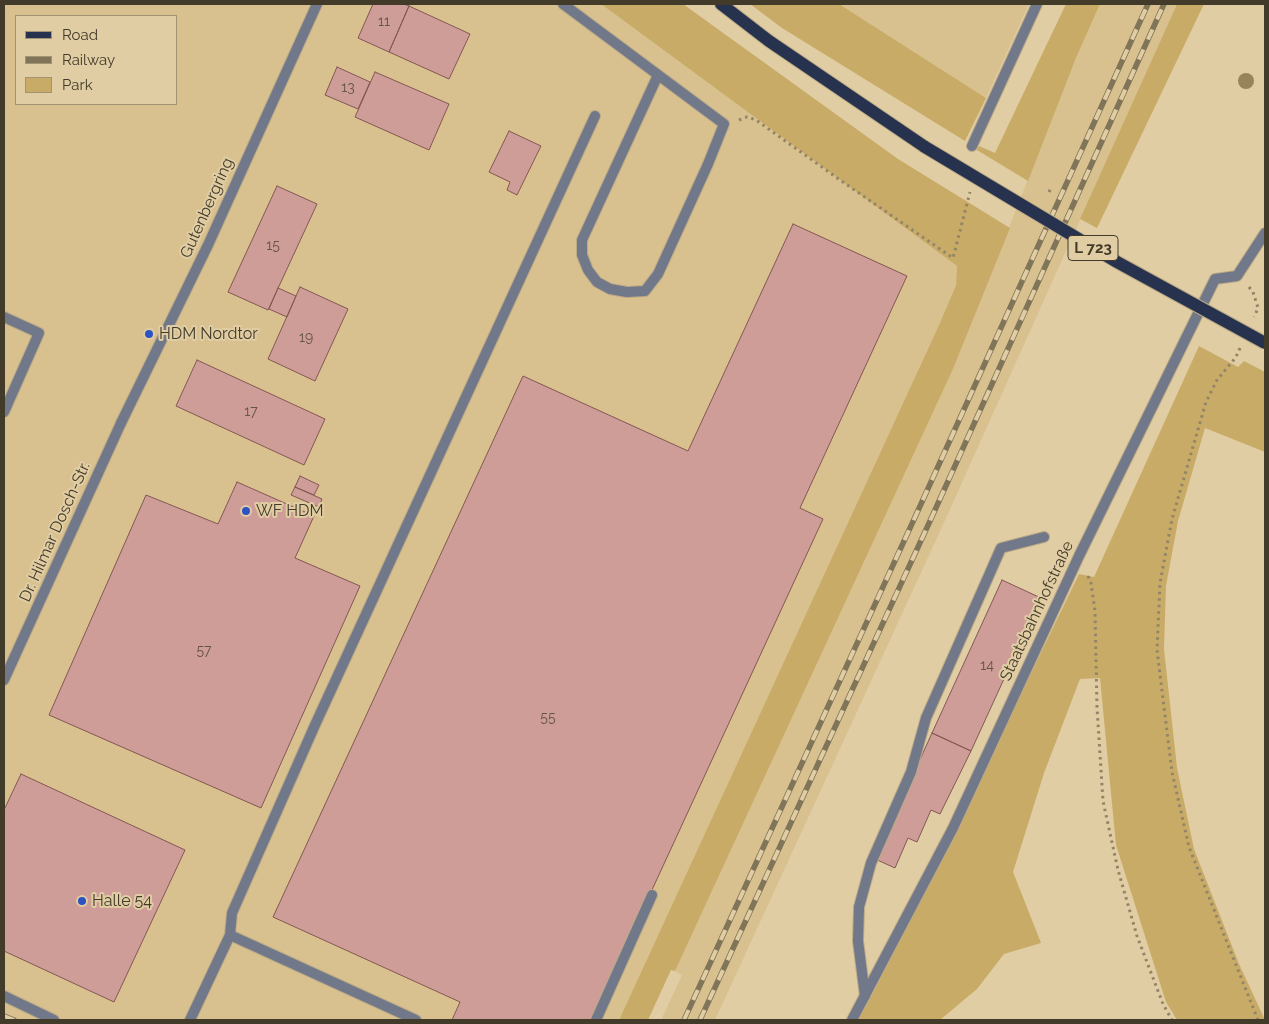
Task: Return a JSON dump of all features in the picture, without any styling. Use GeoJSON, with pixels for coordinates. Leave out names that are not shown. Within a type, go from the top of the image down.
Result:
{"type":"FeatureCollection","features":[{"type":"Feature","properties":{"kind":"main road","name":"L 723"},"geometry":{"type":"LineString","coordinates":[[720,4],[769,41],[925,147],[1117,262],[1265,343]]}},
{"type":"Feature","properties":{"kind":"street","name":"Gutenbergring"},"geometry":{"type":"LineString","coordinates":[[121,423],[208,245],[317,4]]}},
{"type":"Feature","properties":{"kind":"street"},"geometry":{"type":"LineString","coordinates":[[562,4],[658,75],[724,124],[658,274],[645,291],[627,292],[610,289],[597,282],[588,270],[582,255],[582,240],[658,75]]}},
{"type":"Feature","properties":{"kind":"street"},"geometry":{"type":"LineString","coordinates":[[972,146],[1037,4]]}},
{"type":"Feature","properties":{"kind":"street"},"geometry":{"type":"LineString","coordinates":[[190,1020],[230,935],[232,913],[315,724],[595,116]]}},
{"type":"Feature","properties":{"kind":"street"},"geometry":{"type":"LineString","coordinates":[[1238,276],[1265,233]]}},
{"type":"Feature","properties":{"kind":"street","name":"Staatsbahnhofstraße"},"geometry":{"type":"LineString","coordinates":[[852,1020],[953,828],[1079,556],[1215,279],[1238,276]]}},
{"type":"Feature","properties":{"kind":"street"},"geometry":{"type":"LineString","coordinates":[[4,317],[39,333],[4,412]]}},
{"type":"Feature","properties":{"kind":"street","name":"Dr. Hilmar Dosch-Str."},"geometry":{"type":"LineString","coordinates":[[4,680],[121,423]]}},
{"type":"Feature","properties":{"kind":"street"},"geometry":{"type":"LineString","coordinates":[[865,996],[858,941],[859,907],[871,864],[911,772],[926,718],[1001,548],[1044,537]]}},
{"type":"Feature","properties":{"kind":"street"},"geometry":{"type":"LineString","coordinates":[[596,1020],[652,895]]}},
{"type":"Feature","properties":{"kind":"street"},"geometry":{"type":"LineString","coordinates":[[230,935],[416,1020]]}},
{"type":"Feature","properties":{"kind":"street"},"geometry":{"type":"LineString","coordinates":[[4,996],[54,1020]]}},
{"type":"Feature","properties":{"kind":"path"},"geometry":{"type":"LineString","coordinates":[[724,124],[747,117],[756,120],[952,258],[971,185]]}},
{"type":"Feature","properties":{"kind":"path"},"geometry":{"type":"LineString","coordinates":[[1238,276],[1254,292],[1258,308],[1251,324]]}},
{"type":"Feature","properties":{"kind":"path"},"geometry":{"type":"LineString","coordinates":[[1243,340],[1236,357],[1217,380],[1206,402],[1172,519],[1160,584],[1157,650],[1172,772],[1188,847],[1258,1020]]}},
{"type":"Feature","properties":{"kind":"path"},"geometry":{"type":"LineString","coordinates":[[1079,556],[1091,583],[1095,611],[1097,707],[1103,801],[1118,870],[1137,936],[1163,1004],[1172,1020]]}},
{"type":"Feature","properties":{"kind":"shaded area"},"geometry":{"type":"Polygon","coordinates":[[[4,4],[601,4],[957,266],[956,285],[939,325],[619,1020],[4,1020],[4,4]]]}},
{"type":"Feature","properties":{"kind":"shaded area"},"geometry":{"type":"Polygon","coordinates":[[[839,4],[1029,4],[986,98],[839,4]]]}},
{"type":"Feature","properties":{"kind":"shaded area"},"geometry":{"type":"Polygon","coordinates":[[[1100,4],[1177,4],[942,527],[715,1020],[661,1020],[682,975],[675,971],[679,962],[953,369],[1076,58],[1100,4]]]}},
{"type":"Feature","properties":{"kind":"green space"},"geometry":{"type":"Polygon","coordinates":[[[601,4],[683,4],[898,159],[1010,228],[953,369],[675,971],[671,970],[648,1020],[619,1020],[939,325],[956,285],[957,266],[601,4]]]}},
{"type":"Feature","properties":{"kind":"green space"},"geometry":{"type":"Polygon","coordinates":[[[750,4],[839,4],[986,98],[965,141],[782,28],[750,4]]]}},
{"type":"Feature","properties":{"kind":"green space"},"geometry":{"type":"Polygon","coordinates":[[[1066,4],[1100,4],[1076,58],[1028,181],[977,150],[979,146],[995,153],[1066,4]]]}},
{"type":"Feature","properties":{"kind":"green space"},"geometry":{"type":"Polygon","coordinates":[[[1177,4],[1204,4],[1097,228],[1080,219],[1177,4]]]}},
{"type":"Feature","properties":{"kind":"green space"},"geometry":{"type":"Polygon","coordinates":[[[1199,346],[1238,367],[1244,361],[1265,372],[1265,452],[1205,428],[1178,521],[1166,586],[1164,649],[1177,768],[1194,849],[1239,964],[1265,1020],[1177,1020],[1166,1002],[1116,845],[1100,678],[1080,679],[1044,773],[1013,872],[1041,943],[1004,954],[977,989],[940,1020],[855,1020],[872,995],[933,876],[1079,574],[1094,577],[1199,346]]]}},
{"type":"Feature","properties":{"kind":"building"},"geometry":{"type":"Polygon","coordinates":[[[373,4],[404,4],[409,6],[389,52],[358,38],[373,4]]]}},
{"type":"Feature","properties":{"kind":"building"},"geometry":{"type":"Polygon","coordinates":[[[409,6],[470,34],[449,79],[389,52],[409,6]]]}},
{"type":"Feature","properties":{"kind":"building"},"geometry":{"type":"Polygon","coordinates":[[[337,67],[370,82],[358,109],[325,95],[337,67]]]}},
{"type":"Feature","properties":{"kind":"building"},"geometry":{"type":"Polygon","coordinates":[[[375,72],[449,104],[429,150],[355,117],[375,72]]]}},
{"type":"Feature","properties":{"kind":"building"},"geometry":{"type":"Polygon","coordinates":[[[509,131],[541,146],[517,195],[507,190],[510,182],[489,172],[509,131]]]}},
{"type":"Feature","properties":{"kind":"building"},"geometry":{"type":"Polygon","coordinates":[[[277,186],[317,204],[268,310],[228,292],[277,186]]]}},
{"type":"Feature","properties":{"kind":"building"},"geometry":{"type":"Polygon","coordinates":[[[793,224],[907,276],[800,508],[823,519],[592,1020],[452,1020],[460,1002],[273,917],[523,376],[688,451],[793,224]]]}},
{"type":"Feature","properties":{"kind":"building"},"geometry":{"type":"Polygon","coordinates":[[[300,287],[348,309],[315,381],[268,359],[300,287]]]}},
{"type":"Feature","properties":{"kind":"building"},"geometry":{"type":"Polygon","coordinates":[[[278,288],[296,296],[287,317],[269,309],[278,288]]]}},
{"type":"Feature","properties":{"kind":"building"},"geometry":{"type":"Polygon","coordinates":[[[197,360],[325,419],[304,465],[176,406],[197,360]]]}},
{"type":"Feature","properties":{"kind":"building"},"geometry":{"type":"Polygon","coordinates":[[[300,476],[319,485],[314,495],[295,487],[300,476]]]}},
{"type":"Feature","properties":{"kind":"building"},"geometry":{"type":"Polygon","coordinates":[[[237,482],[314,516],[295,558],[360,586],[261,808],[49,715],[146,495],[218,524],[237,482]]]}},
{"type":"Feature","properties":{"kind":"building"},"geometry":{"type":"Polygon","coordinates":[[[295,487],[322,499],[319,507],[291,495],[295,487]]]}},
{"type":"Feature","properties":{"kind":"building"},"geometry":{"type":"Polygon","coordinates":[[[1002,580],[1041,598],[971,751],[932,733],[1002,580]]]}},
{"type":"Feature","properties":{"kind":"building"},"geometry":{"type":"Polygon","coordinates":[[[932,733],[971,751],[940,814],[931,810],[917,842],[908,838],[895,868],[875,859],[932,733]]]}},
{"type":"Feature","properties":{"kind":"building","name":"Halle 54"},"geometry":{"type":"Polygon","coordinates":[[[21,774],[185,850],[114,1002],[4,951],[4,810],[21,774]]]}},
{"type":"Feature","properties":{"kind":"railway"},"geometry":{"type":"LineString","coordinates":[[684,1020],[1148,4]]}},
{"type":"Feature","properties":{"kind":"railway"},"geometry":{"type":"LineString","coordinates":[[700,1020],[930,521],[1164,4]]}},
{"type":"Feature","properties":{"kind":"railway"},"geometry":{"type":"LineString","coordinates":[[4,1016],[14,1020]]}},
{"type":"Feature","properties":{"kind":"place","name":"HDM Nordtor"},"geometry":{"type":"Point","coordinates":[149,334]}},
{"type":"Feature","properties":{"kind":"place","name":"WF HDM"},"geometry":{"type":"Point","coordinates":[246,511]}},
{"type":"Feature","properties":{"kind":"place","name":"Halle 54"},"geometry":{"type":"Point","coordinates":[82,901]}}]}
